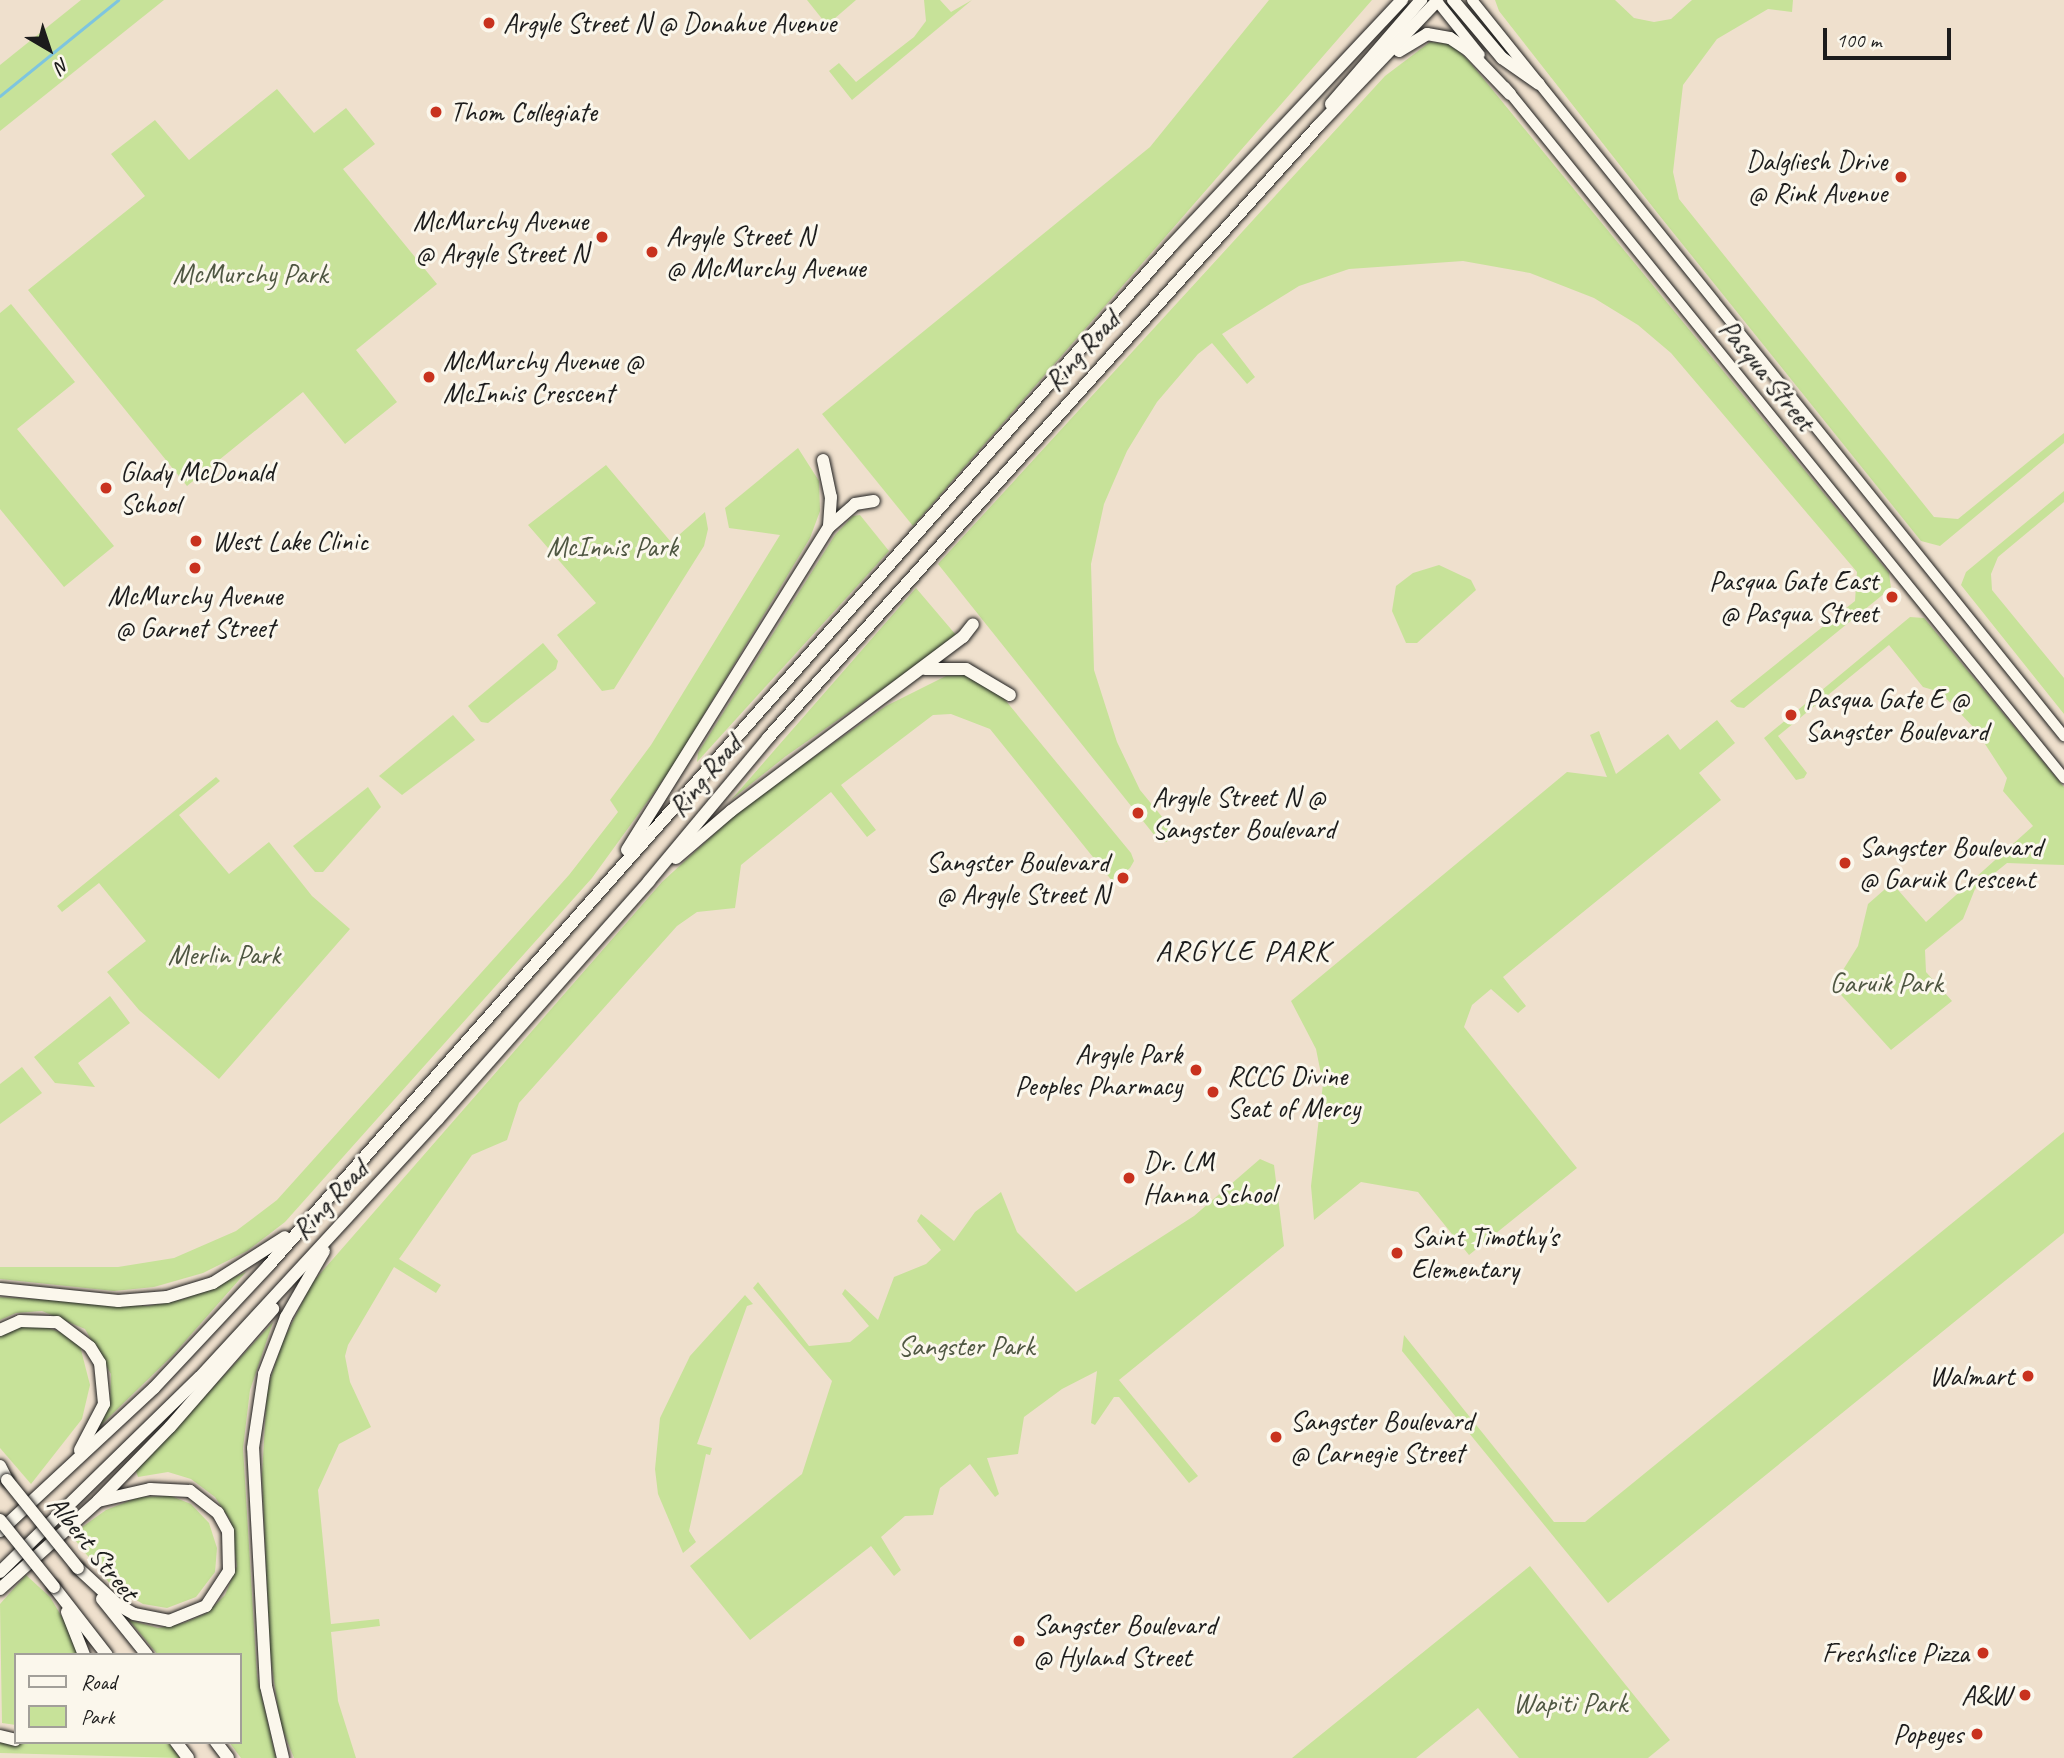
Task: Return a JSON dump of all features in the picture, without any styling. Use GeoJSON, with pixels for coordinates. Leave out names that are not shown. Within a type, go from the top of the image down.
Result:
{"type":"FeatureCollection","features":[{"type":"Feature","properties":{"kind":"highway"},"geometry":{"type":"LineString","coordinates":[[1360,43],[1388,0]]}},
{"type":"Feature","properties":{"kind":"highway","name":"Ring Road"},"geometry":{"type":"LineString","coordinates":[[0,1531],[41,1496],[154,1388],[307,1220],[1172,245],[1402,0]]}},
{"type":"Feature","properties":{"kind":"highway"},"geometry":{"type":"LineString","coordinates":[[1318,125],[1340,90],[1421,0]]}},
{"type":"Feature","properties":{"kind":"highway","name":"Ring Road"},"geometry":{"type":"LineString","coordinates":[[0,1572],[181,1396],[337,1230],[649,881],[777,728],[1318,125],[1437,0]]}},
{"type":"Feature","properties":{"kind":"highway"},"geometry":{"type":"LineString","coordinates":[[1453,0],[1502,58],[1539,84]]}},
{"type":"Feature","properties":{"kind":"highway"},"geometry":{"type":"LineString","coordinates":[[1318,125],[1409,43],[1427,34],[1450,38],[1468,50],[1510,94]]}},
{"type":"Feature","properties":{"kind":"highway"},"geometry":{"type":"LineString","coordinates":[[823,460],[831,497],[829,527]]}},
{"type":"Feature","properties":{"kind":"highway"},"geometry":{"type":"LineString","coordinates":[[602,888],[829,527],[855,504],[874,501]]}},
{"type":"Feature","properties":{"kind":"highway"},"geometry":{"type":"LineString","coordinates":[[649,881],[731,811],[921,670],[973,624]]}},
{"type":"Feature","properties":{"kind":"highway"},"geometry":{"type":"LineString","coordinates":[[921,670],[941,666],[966,669],[1010,695]]}},
{"type":"Feature","properties":{"kind":"highway"},"geometry":{"type":"LineString","coordinates":[[0,1289],[118,1301],[167,1297],[237,1271],[307,1220]]}},
{"type":"Feature","properties":{"kind":"highway"},"geometry":{"type":"LineString","coordinates":[[0,1589],[98,1501],[226,1364],[337,1230]]}},
{"type":"Feature","properties":{"kind":"highway"},"geometry":{"type":"LineString","coordinates":[[283,1758],[267,1686],[259,1605],[253,1482],[256,1422],[264,1374],[281,1329],[337,1230]]}},
{"type":"Feature","properties":{"kind":"highway"},"geometry":{"type":"LineString","coordinates":[[0,1330],[20,1321],[57,1322],[75,1332],[100,1363],[104,1404],[96,1424],[70,1464],[41,1496]]}},
{"type":"Feature","properties":{"kind":"highway","name":"Albert Street"},"geometry":{"type":"LineString","coordinates":[[0,1466],[4,1475],[145,1653]]}},
{"type":"Feature","properties":{"kind":"highway"},"geometry":{"type":"LineString","coordinates":[[78,1568],[118,1605],[134,1614],[169,1621],[206,1605],[229,1572],[228,1531],[218,1513],[190,1491],[150,1489],[98,1501]]}},
{"type":"Feature","properties":{"kind":"highway","name":"Albert Street"},"geometry":{"type":"LineString","coordinates":[[0,1520],[105,1653]]}},
{"type":"Feature","properties":{"kind":"highway"},"geometry":{"type":"LineString","coordinates":[[54,1587],[83,1653]]}},
{"type":"Feature","properties":{"kind":"main road","name":"Pasqua Street"},"geometry":{"type":"LineString","coordinates":[[1437,0],[1510,94],[2064,778]]}},
{"type":"Feature","properties":{"kind":"main road","name":"Pasqua Street"},"geometry":{"type":"LineString","coordinates":[[1472,0],[2064,736]]}},
{"type":"Feature","properties":{"kind":"main road"},"geometry":{"type":"LineString","coordinates":[[1482,0],[1502,37]]}},
{"type":"Feature","properties":{"kind":"green space"},"geometry":{"type":"Polygon","coordinates":[[[81,0],[164,0],[0,131],[0,65],[81,0]]]}},
{"type":"Feature","properties":{"kind":"green space"},"geometry":{"type":"Polygon","coordinates":[[[807,0],[856,0],[827,25],[807,0]]]}},
{"type":"Feature","properties":{"kind":"green space"},"geometry":{"type":"Polygon","coordinates":[[[924,0],[940,0],[951,12],[972,0],[852,100],[829,71],[839,63],[856,82],[914,37],[926,21],[924,0]]]}},
{"type":"Feature","properties":{"kind":"green space"},"geometry":{"type":"Polygon","coordinates":[[[1269,0],[1372,0],[913,526],[822,414],[1150,147],[1269,0]]]}},
{"type":"Feature","properties":{"kind":"green space"},"geometry":{"type":"Polygon","coordinates":[[[1495,0],[1615,0],[1634,18],[1654,22],[1671,19],[1692,0],[1793,0],[1792,12],[1768,9],[1717,39],[1683,85],[1673,172],[1679,199],[1934,517],[1958,519],[2064,433],[2064,443],[1940,546],[1921,541],[1659,215],[1499,11],[1495,0]]]}},
{"type":"Feature","properties":{"kind":"green space"},"geometry":{"type":"Polygon","coordinates":[[[1430,42],[1451,44],[1468,60],[1889,573],[1891,588],[1744,708],[1737,707],[1730,701],[1855,601],[1857,572],[1671,353],[1638,325],[1594,298],[1530,273],[1463,261],[1349,269],[1299,286],[1222,334],[1255,377],[1247,384],[1212,343],[1198,354],[1157,402],[1127,451],[1104,504],[1091,564],[1094,670],[1117,742],[1140,790],[1177,835],[1166,842],[1159,841],[938,564],[1385,76],[1430,42]]]}},
{"type":"Feature","properties":{"kind":"green space","name":"McMurchy Park"},"geometry":{"type":"Polygon","coordinates":[[[277,89],[314,133],[346,108],[375,144],[343,169],[437,284],[356,350],[397,402],[345,444],[303,392],[187,486],[28,290],[145,196],[111,154],[155,120],[189,160],[277,89]]]}},
{"type":"Feature","properties":{"kind":"green space"},"geometry":{"type":"Polygon","coordinates":[[[11,304],[75,382],[17,429],[114,546],[64,587],[0,509],[0,313],[11,304]]]}},
{"type":"Feature","properties":{"kind":"green space"},"geometry":{"type":"Polygon","coordinates":[[[798,448],[819,481],[820,511],[810,538],[671,769],[592,878],[285,1222],[247,1251],[203,1273],[154,1287],[114,1291],[0,1279],[0,1267],[118,1267],[174,1258],[236,1231],[277,1200],[569,875],[618,812],[610,800],[651,745],[780,535],[729,528],[725,508],[798,448]]]}},
{"type":"Feature","properties":{"kind":"green space","name":"McInnis Park"},"geometry":{"type":"Polygon","coordinates":[[[606,465],[671,542],[705,512],[708,529],[704,546],[614,689],[602,691],[557,635],[596,603],[528,525],[606,465]]]}},
{"type":"Feature","properties":{"kind":"green space"},"geometry":{"type":"Polygon","coordinates":[[[2064,491],[2064,502],[1998,557],[1991,574],[1992,590],[2064,678],[2064,714],[1961,585],[1966,572],[2064,491]]]}},
{"type":"Feature","properties":{"kind":"green space"},"geometry":{"type":"Polygon","coordinates":[[[860,515],[889,551],[697,762],[698,753],[835,535],[853,516],[860,515]]]}},
{"type":"Feature","properties":{"kind":"green space"},"geometry":{"type":"Polygon","coordinates":[[[1439,565],[1471,580],[1476,590],[1417,643],[1406,643],[1392,611],[1396,586],[1413,573],[1439,565]]]}},
{"type":"Feature","properties":{"kind":"green space"},"geometry":{"type":"Polygon","coordinates":[[[916,588],[956,635],[954,639],[786,756],[731,800],[916,588]]]}},
{"type":"Feature","properties":{"kind":"green space","name":"Garuik Park"},"geometry":{"type":"Polygon","coordinates":[[[1910,617],[1924,618],[2064,787],[2064,865],[2007,863],[1975,889],[1963,919],[1925,950],[1926,972],[1952,1001],[1891,1050],[1833,986],[1858,946],[1868,904],[1892,883],[1926,922],[2033,826],[2003,791],[2007,778],[1976,730],[1940,692],[1923,687],[1889,645],[1778,736],[1807,773],[1804,778],[1796,780],[1764,738],[1910,617]]]}},
{"type":"Feature","properties":{"kind":"green space"},"geometry":{"type":"Polygon","coordinates":[[[543,643],[558,661],[556,669],[488,723],[481,722],[468,706],[543,643]]]}},
{"type":"Feature","properties":{"kind":"green space"},"geometry":{"type":"Polygon","coordinates":[[[969,675],[991,685],[1006,701],[1131,853],[1134,861],[1130,868],[1113,882],[990,729],[951,714],[933,715],[841,785],[876,830],[867,837],[831,792],[741,865],[735,908],[697,912],[677,926],[519,1103],[507,1140],[472,1155],[399,1259],[441,1285],[436,1293],[394,1267],[348,1345],[345,1356],[350,1382],[371,1427],[339,1444],[318,1490],[331,1624],[379,1619],[380,1626],[331,1632],[338,1701],[356,1758],[294,1758],[280,1723],[270,1653],[262,1475],[267,1389],[283,1341],[312,1283],[662,882],[746,805],[886,706],[946,676],[969,675]]]}},
{"type":"Feature","properties":{"kind":"green space"},"geometry":{"type":"Polygon","coordinates":[[[453,715],[475,740],[402,795],[379,776],[453,715]]]}},
{"type":"Feature","properties":{"kind":"green space"},"geometry":{"type":"Polygon","coordinates":[[[1717,720],[1735,743],[1699,773],[1721,800],[1503,977],[1526,1006],[1518,1013],[1491,989],[1472,1005],[1464,1027],[1577,1168],[1469,1255],[1418,1192],[1361,1182],[1314,1220],[1311,1186],[1323,1084],[1316,1049],[1291,1001],[1567,772],[1607,777],[1590,735],[1599,731],[1616,774],[1668,734],[1680,750],[1717,720]]]}},
{"type":"Feature","properties":{"kind":"green space","name":"Merlin Park"},"geometry":{"type":"Polygon","coordinates":[[[216,777],[220,781],[179,815],[229,874],[269,842],[312,896],[350,929],[219,1079],[139,1010],[107,972],[146,941],[99,883],[62,912],[57,906],[216,777]]]}},
{"type":"Feature","properties":{"kind":"green space","name":"Merlin Park"},"geometry":{"type":"Polygon","coordinates":[[[368,787],[381,807],[323,872],[315,872],[293,846],[368,787]]]}},
{"type":"Feature","properties":{"kind":"green space"},"geometry":{"type":"Polygon","coordinates":[[[110,996],[130,1023],[78,1063],[95,1087],[55,1083],[34,1057],[110,996]]]}},
{"type":"Feature","properties":{"kind":"green space"},"geometry":{"type":"Polygon","coordinates":[[[22,1067],[42,1093],[0,1124],[0,1084],[22,1067]]]}},
{"type":"Feature","properties":{"kind":"green space"},"geometry":{"type":"Polygon","coordinates":[[[2064,1132],[2064,1233],[1608,1603],[1402,1351],[1404,1335],[1554,1522],[1585,1522],[2064,1132]]]}},
{"type":"Feature","properties":{"kind":"green space","name":"Sangster Park"},"geometry":{"type":"Polygon","coordinates":[[[1260,1159],[1274,1165],[1284,1246],[1119,1380],[1198,1476],[1189,1483],[1119,1397],[1114,1397],[1095,1425],[1091,1423],[1097,1371],[1062,1389],[1024,1417],[1018,1454],[987,1458],[999,1494],[995,1497],[970,1464],[940,1488],[933,1515],[905,1516],[881,1537],[901,1570],[894,1576],[871,1546],[750,1640],[690,1566],[802,1474],[832,1381],[753,1288],[758,1282],[809,1346],[850,1342],[869,1326],[842,1294],[845,1289],[878,1320],[894,1277],[926,1264],[941,1250],[917,1221],[921,1214],[954,1241],[975,1212],[1001,1192],[1017,1232],[1076,1292],[1194,1216],[1260,1159]]]}},
{"type":"Feature","properties":{"kind":"green space"},"geometry":{"type":"Polygon","coordinates":[[[246,1272],[173,1355],[100,1426],[110,1404],[111,1374],[85,1329],[42,1311],[16,1313],[0,1320],[0,1297],[148,1306],[184,1299],[246,1272]]]}},
{"type":"Feature","properties":{"kind":"green space"},"geometry":{"type":"Polygon","coordinates":[[[745,1295],[753,1304],[747,1306],[697,1444],[712,1448],[710,1455],[706,1454],[689,1531],[696,1542],[683,1553],[658,1494],[655,1469],[660,1418],[690,1356],[745,1295]]]}},
{"type":"Feature","properties":{"kind":"green space"},"geometry":{"type":"Polygon","coordinates":[[[273,1322],[250,1390],[243,1448],[257,1676],[276,1758],[241,1758],[230,1744],[242,1744],[242,1653],[156,1653],[129,1620],[158,1628],[184,1623],[207,1613],[225,1595],[237,1566],[230,1520],[215,1497],[191,1479],[168,1472],[138,1477],[136,1471],[273,1322]]]}},
{"type":"Feature","properties":{"kind":"green space"},"geometry":{"type":"Polygon","coordinates":[[[38,1325],[63,1333],[80,1346],[90,1385],[82,1419],[31,1484],[0,1448],[0,1337],[13,1328],[38,1325]]]}},
{"type":"Feature","properties":{"kind":"green space"},"geometry":{"type":"Polygon","coordinates":[[[171,1496],[191,1504],[209,1523],[217,1548],[215,1572],[196,1597],[167,1608],[143,1604],[111,1585],[71,1535],[106,1510],[139,1497],[171,1496]]]}},
{"type":"Feature","properties":{"kind":"green space","name":"Wapiti Park"},"geometry":{"type":"Polygon","coordinates":[[[1530,1566],[1670,1740],[1648,1758],[1519,1758],[1478,1708],[1416,1758],[1292,1758],[1530,1566]]]}},
{"type":"Feature","properties":{"kind":"green space"},"geometry":{"type":"Polygon","coordinates":[[[26,1575],[50,1597],[74,1637],[77,1653],[14,1653],[14,1725],[2,1723],[0,1604],[26,1575]]]}},
{"type":"Feature","properties":{"kind":"green space"},"geometry":{"type":"Polygon","coordinates":[[[0,1743],[170,1744],[180,1758],[0,1753],[0,1743]]]}},
{"type":"Feature","properties":{"kind":"waterway"},"geometry":{"type":"LineString","coordinates":[[0,96],[118,0]]}},
{"type":"Feature","properties":{"kind":"place","name":"Argyle Street N @ Donahue Avenue"},"geometry":{"type":"Point","coordinates":[489,23]}},
{"type":"Feature","properties":{"kind":"place","name":"Thom Collegiate"},"geometry":{"type":"Point","coordinates":[436,112]}},
{"type":"Feature","properties":{"kind":"place","name":"Dalgliesh Drive @ Rink Avenue"},"geometry":{"type":"Point","coordinates":[1901,177]}},
{"type":"Feature","properties":{"kind":"place","name":"McMurchy Avenue @ Argyle Street N"},"geometry":{"type":"Point","coordinates":[602,237]}},
{"type":"Feature","properties":{"kind":"place","name":"Argyle Street N @ McMurchy Avenue"},"geometry":{"type":"Point","coordinates":[652,252]}},
{"type":"Feature","properties":{"kind":"place","name":"McMurchy Avenue @ McInnis Crescent"},"geometry":{"type":"Point","coordinates":[429,377]}},
{"type":"Feature","properties":{"kind":"place","name":"Glady McDonald School"},"geometry":{"type":"Point","coordinates":[106,488]}},
{"type":"Feature","properties":{"kind":"place","name":"West Lake Clinic"},"geometry":{"type":"Point","coordinates":[196,541]}},
{"type":"Feature","properties":{"kind":"place","name":"McMurchy Avenue @ Garnet Street"},"geometry":{"type":"Point","coordinates":[195,568]}},
{"type":"Feature","properties":{"kind":"place","name":"Pasqua Gate East @ Pasqua Street"},"geometry":{"type":"Point","coordinates":[1892,597]}},
{"type":"Feature","properties":{"kind":"place","name":"Pasqua Gate E @ Sangster Boulevard"},"geometry":{"type":"Point","coordinates":[1791,715]}},
{"type":"Feature","properties":{"kind":"place","name":"Argyle Street N @ Sangster Boulevard"},"geometry":{"type":"Point","coordinates":[1138,813]}},
{"type":"Feature","properties":{"kind":"place","name":"Sangster Boulevard @ Garuik Crescent"},"geometry":{"type":"Point","coordinates":[1845,863]}},
{"type":"Feature","properties":{"kind":"place","name":"Sangster Boulevard @ Argyle Street N"},"geometry":{"type":"Point","coordinates":[1123,878]}},
{"type":"Feature","properties":{"kind":"place","name":"Argyle Park Peoples Pharmacy"},"geometry":{"type":"Point","coordinates":[1196,1070]}},
{"type":"Feature","properties":{"kind":"place","name":"RCCG Divine Seat of Mercy"},"geometry":{"type":"Point","coordinates":[1213,1092]}},
{"type":"Feature","properties":{"kind":"place","name":"Dr. LM Hanna School"},"geometry":{"type":"Point","coordinates":[1129,1178]}},
{"type":"Feature","properties":{"kind":"place","name":"Saint Timothy's Elementary"},"geometry":{"type":"Point","coordinates":[1397,1253]}},
{"type":"Feature","properties":{"kind":"place","name":"Walmart"},"geometry":{"type":"Point","coordinates":[2028,1376]}},
{"type":"Feature","properties":{"kind":"place","name":"Sangster Boulevard @ Carnegie Street"},"geometry":{"type":"Point","coordinates":[1276,1437]}},
{"type":"Feature","properties":{"kind":"place","name":"Sangster Boulevard @ Hyland Street"},"geometry":{"type":"Point","coordinates":[1019,1641]}},
{"type":"Feature","properties":{"kind":"place","name":"Freshslice Pizza"},"geometry":{"type":"Point","coordinates":[1983,1653]}},
{"type":"Feature","properties":{"kind":"place","name":"A&W"},"geometry":{"type":"Point","coordinates":[2025,1695]}},
{"type":"Feature","properties":{"kind":"place","name":"Popeyes"},"geometry":{"type":"Point","coordinates":[1977,1734]}},
{"type":"Feature","properties":{"kind":"district","name":"ARGYLE PARK"},"geometry":{"type":"Point","coordinates":[1243,950]}}]}
